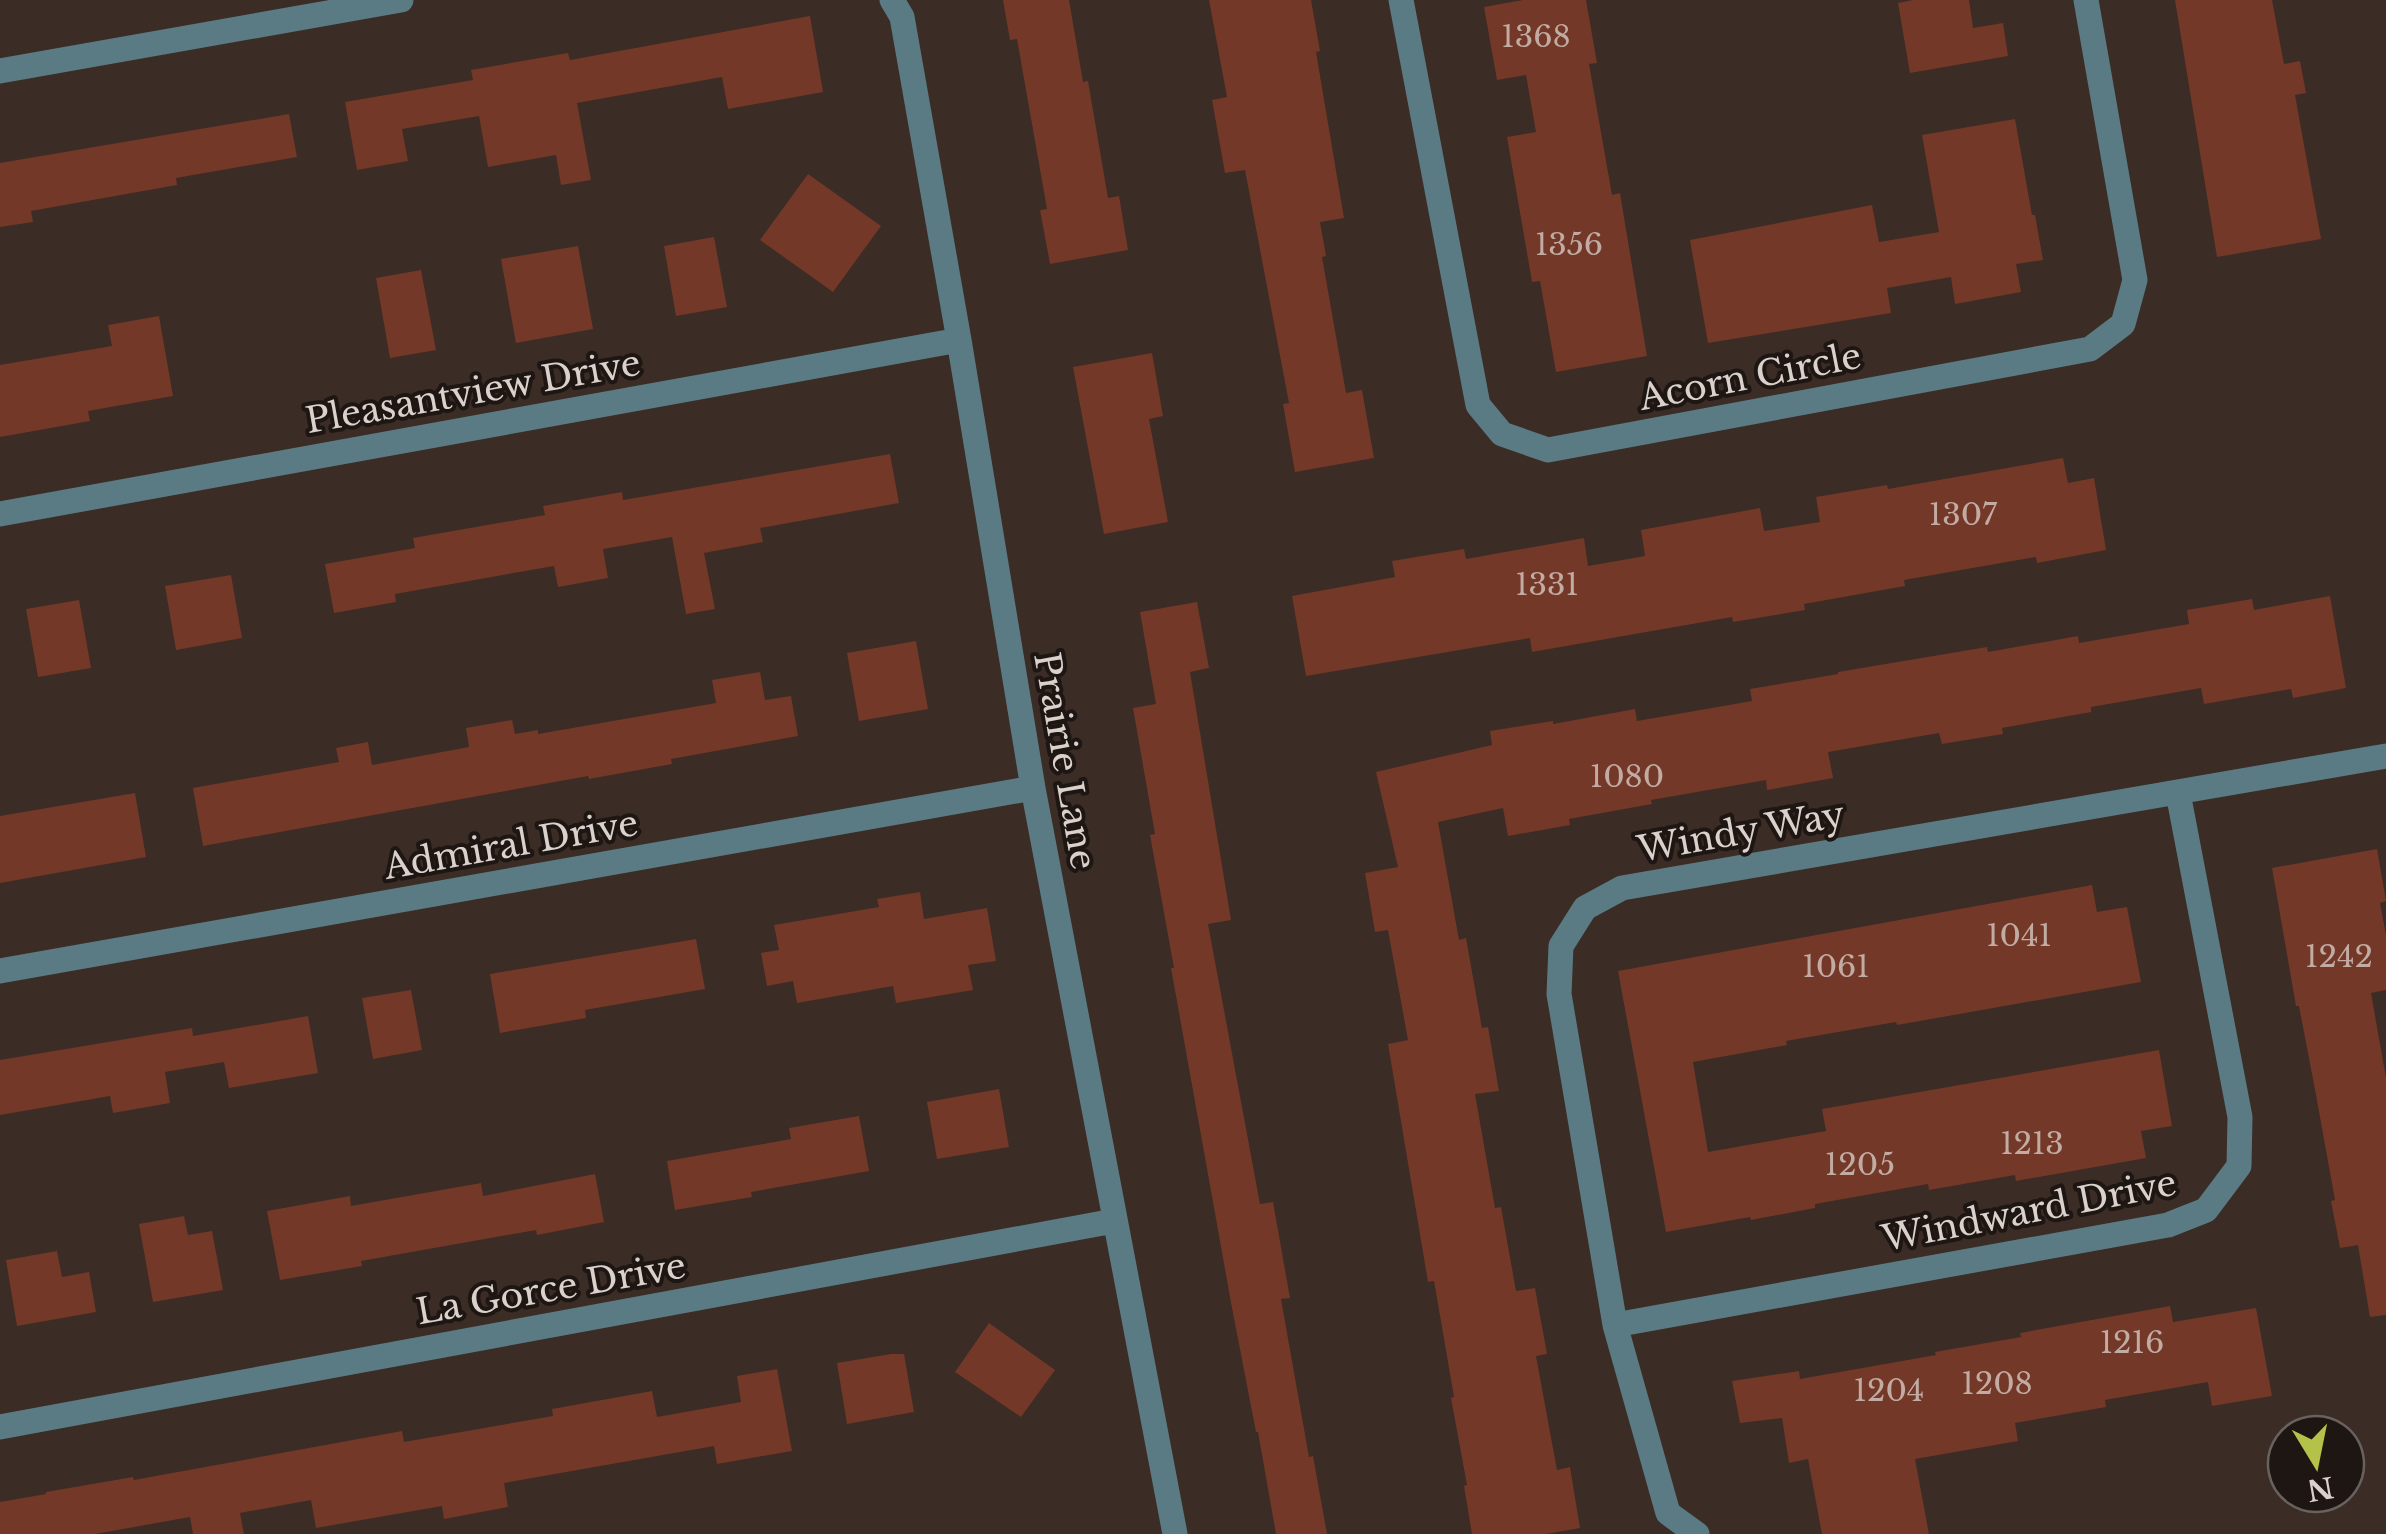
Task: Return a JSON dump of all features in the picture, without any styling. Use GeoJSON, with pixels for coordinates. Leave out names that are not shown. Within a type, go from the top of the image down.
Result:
{"type":"FeatureCollection","features":[{"type":"Feature","properties":{"kind":"street"},"geometry":{"type":"LineString","coordinates":[[0,71],[401,0]]}},
{"type":"Feature","properties":{"kind":"street","name":"Prairie Lane"},"geometry":{"type":"LineString","coordinates":[[892,0],[902,16],[1034,788],[1175,1534]]}},
{"type":"Feature","properties":{"kind":"street","name":"Acorn Circle"},"geometry":{"type":"LineString","coordinates":[[1401,0],[1478,406],[1502,434],[1548,450],[2090,349],[2123,324],[2135,280],[2086,0]]}},
{"type":"Feature","properties":{"kind":"street","name":"Pleasantview Drive"},"geometry":{"type":"LineString","coordinates":[[0,514],[959,340]]}},
{"type":"Feature","properties":{"kind":"street","name":"Windy Way"},"geometry":{"type":"LineString","coordinates":[[1696,1534],[1668,1512],[1615,1325],[1559,994],[1561,946],[1585,908],[1622,888],[2386,756]]}},
{"type":"Feature","properties":{"kind":"street","name":"Admiral Drive"},"geometry":{"type":"LineString","coordinates":[[0,970],[1034,788]]}},
{"type":"Feature","properties":{"kind":"street","name":"Windward Drive"},"geometry":{"type":"LineString","coordinates":[[1615,1325],[2168,1225],[2206,1210],[2239,1166],[2240,1116],[2178,792]]}},
{"type":"Feature","properties":{"kind":"street","name":"La Gorce Drive"},"geometry":{"type":"LineString","coordinates":[[0,1427],[1114,1221]]}},
{"type":"Feature","properties":{"kind":"building"},"geometry":{"type":"Polygon","coordinates":[[[1003,0],[1069,0],[1108,198],[1119,196],[1128,250],[1050,264],[1040,210],[1047,209],[1017,39],[1010,40],[1003,0]]]}},
{"type":"Feature","properties":{"kind":"building"},"geometry":{"type":"Polygon","coordinates":[[[1209,0],[1311,0],[1344,218],[1320,222],[1326,256],[1322,257],[1346,393],[1362,390],[1374,458],[1295,472],[1283,404],[1289,403],[1245,170],[1225,173],[1212,100],[1227,97],[1209,0]]]}},
{"type":"Feature","properties":{"kind":"building"},"geometry":{"type":"Polygon","coordinates":[[[1523,0],[1586,0],[1597,63],[1589,64],[1612,195],[1620,193],[1647,356],[1556,372],[1540,281],[1532,282],[1507,137],[1536,132],[1526,75],[1497,80],[1484,7],[1523,0]]]}},
{"type":"Feature","properties":{"kind":"building"},"geometry":{"type":"Polygon","coordinates":[[[1969,0],[1973,28],[2003,23],[2008,56],[1910,73],[1898,3],[1969,0]]]}},
{"type":"Feature","properties":{"kind":"building"},"geometry":{"type":"Polygon","coordinates":[[[2175,0],[2272,0],[2284,64],[2300,61],[2306,93],[2295,95],[2321,239],[2217,257],[2175,0]]]}},
{"type":"Feature","properties":{"kind":"building"},"geometry":{"type":"Polygon","coordinates":[[[810,16],[823,92],[728,109],[722,77],[577,103],[591,180],[561,185],[556,155],[488,167],[479,116],[402,129],[408,161],[357,170],[345,102],[473,80],[471,70],[568,53],[570,60],[810,16]]]}},
{"type":"Feature","properties":{"kind":"building"},"geometry":{"type":"Polygon","coordinates":[[[289,114],[297,157],[176,178],[177,185],[31,211],[33,222],[0,227],[0,163],[289,114]]]}},
{"type":"Feature","properties":{"kind":"building"},"geometry":{"type":"Polygon","coordinates":[[[2015,119],[2043,260],[2016,264],[2021,292],[1955,304],[1951,277],[1887,288],[1891,313],[1708,343],[1690,240],[1872,205],[1879,242],[1939,232],[1922,135],[2015,119]]]}},
{"type":"Feature","properties":{"kind":"building"},"geometry":{"type":"Polygon","coordinates":[[[808,174],[881,226],[833,292],[760,240],[808,174]]]}},
{"type":"Feature","properties":{"kind":"building"},"geometry":{"type":"Polygon","coordinates":[[[714,237],[727,307],[676,316],[664,246],[714,237]]]}},
{"type":"Feature","properties":{"kind":"building"},"geometry":{"type":"Polygon","coordinates":[[[578,246],[593,329],[516,343],[501,259],[578,246]]]}},
{"type":"Feature","properties":{"kind":"building"},"geometry":{"type":"Polygon","coordinates":[[[421,270],[436,350],[390,358],[376,278],[421,270]]]}},
{"type":"Feature","properties":{"kind":"building"},"geometry":{"type":"Polygon","coordinates":[[[159,316],[173,396],[88,411],[90,421],[0,437],[0,365],[112,346],[108,325],[159,316]]]}},
{"type":"Feature","properties":{"kind":"building"},"geometry":{"type":"Polygon","coordinates":[[[1152,353],[1163,416],[1149,419],[1168,522],[1104,534],[1073,367],[1152,353]]]}},
{"type":"Feature","properties":{"kind":"building"},"geometry":{"type":"Polygon","coordinates":[[[890,454],[899,503],[760,528],[763,542],[704,553],[715,609],[686,614],[672,537],[603,549],[608,578],[558,587],[554,566],[395,594],[396,602],[334,613],[325,564],[415,548],[413,538],[545,515],[543,506],[622,492],[623,500],[890,454]]]}},
{"type":"Feature","properties":{"kind":"building"},"geometry":{"type":"Polygon","coordinates":[[[2063,458],[2068,483],[2094,478],[2106,550],[2037,563],[2036,557],[1904,580],[1905,586],[1804,604],[1805,610],[1733,622],[1732,617],[1532,652],[1530,638],[1306,676],[1292,596],[1395,577],[1392,561],[1464,549],[1466,559],[1584,538],[1588,566],[1645,556],[1641,530],[1760,508],[1764,531],[1820,522],[1816,497],[1887,485],[1888,489],[2063,458]]]}},
{"type":"Feature","properties":{"kind":"building"},"geometry":{"type":"Polygon","coordinates":[[[231,575],[242,638],[176,650],[165,586],[231,575]]]}},
{"type":"Feature","properties":{"kind":"building"},"geometry":{"type":"Polygon","coordinates":[[[2330,596],[2346,688],[2293,698],[2291,689],[2204,704],[2201,688],[2091,707],[2091,712],[2002,728],[2003,734],[1942,744],[1939,733],[1828,752],[1833,778],[1767,790],[1766,780],[1651,800],[1652,804],[1569,819],[1570,825],[1508,836],[1503,808],[1438,822],[1459,940],[1466,938],[1482,1028],[1488,1027],[1499,1091],[1475,1094],[1495,1208],[1501,1207],[1516,1291],[1535,1288],[1547,1354],[1536,1356],[1557,1470],[1570,1467],[1580,1528],[1546,1534],[1472,1534],[1451,1398],[1454,1397],[1434,1281],[1428,1282],[1388,1044],[1408,1040],[1388,930],[1375,932],[1365,873],[1398,867],[1376,772],[1492,745],[1490,731],[1635,709],[1637,721],[1752,701],[1750,689],[1838,672],[1987,647],[1988,652],[2078,636],[2079,643],[2189,624],[2187,610],[2252,599],[2254,610],[2330,596]]]}},
{"type":"Feature","properties":{"kind":"building"},"geometry":{"type":"Polygon","coordinates":[[[79,600],[91,668],[38,677],[26,609],[79,600]]]}},
{"type":"Feature","properties":{"kind":"building"},"geometry":{"type":"Polygon","coordinates":[[[1197,602],[1209,668],[1190,672],[1231,920],[1208,924],[1260,1204],[1273,1202],[1290,1298],[1281,1299],[1327,1534],[1276,1534],[1232,1308],[1150,835],[1155,834],[1133,708],[1156,704],[1140,612],[1197,602]]]}},
{"type":"Feature","properties":{"kind":"building"},"geometry":{"type":"Polygon","coordinates":[[[916,641],[928,709],[859,721],[847,653],[916,641]]]}},
{"type":"Feature","properties":{"kind":"building"},"geometry":{"type":"Polygon","coordinates":[[[760,672],[765,700],[791,696],[798,736],[671,759],[672,764],[203,846],[193,788],[339,762],[336,748],[368,742],[372,765],[469,747],[466,728],[512,720],[515,734],[538,730],[538,734],[716,703],[712,680],[760,672]]]}},
{"type":"Feature","properties":{"kind":"building"},"geometry":{"type":"Polygon","coordinates":[[[135,793],[146,857],[0,883],[0,816],[135,793]]]}},
{"type":"Feature","properties":{"kind":"building"},"geometry":{"type":"Polygon","coordinates":[[[2377,849],[2386,901],[2380,903],[2386,935],[2386,990],[2371,993],[2386,1078],[2386,1315],[2370,1317],[2358,1245],[2340,1248],[2331,1201],[2335,1200],[2272,868],[2377,849]]]}},
{"type":"Feature","properties":{"kind":"building"},"geometry":{"type":"Polygon","coordinates":[[[2092,885],[2097,912],[2127,907],[2141,982],[1786,1041],[1787,1045],[1693,1062],[1708,1152],[1826,1131],[1822,1109],[2159,1050],[2172,1126],[2141,1131],[2146,1158],[2016,1181],[2015,1175],[1929,1190],[1928,1184],[1751,1220],[1750,1217],[1666,1232],[1618,971],[2092,885]]]}},
{"type":"Feature","properties":{"kind":"building"},"geometry":{"type":"Polygon","coordinates":[[[920,892],[924,919],[987,908],[996,961],[968,965],[973,990],[896,1003],[893,986],[797,1003],[793,981],[767,986],[761,953],[779,950],[774,925],[879,907],[877,899],[920,892]]]}},
{"type":"Feature","properties":{"kind":"building"},"geometry":{"type":"Polygon","coordinates":[[[696,939],[705,989],[585,1010],[586,1018],[500,1033],[490,974],[696,939]]]}},
{"type":"Feature","properties":{"kind":"building"},"geometry":{"type":"Polygon","coordinates":[[[411,990],[422,1050],[373,1059],[362,998],[411,990]]]}},
{"type":"Feature","properties":{"kind":"building"},"geometry":{"type":"Polygon","coordinates":[[[308,1016],[318,1073],[229,1088],[224,1062],[165,1072],[170,1103],[113,1113],[110,1096],[0,1115],[0,1060],[192,1028],[193,1036],[308,1016]]]}},
{"type":"Feature","properties":{"kind":"building"},"geometry":{"type":"Polygon","coordinates":[[[999,1089],[1009,1147],[937,1159],[927,1102],[999,1089]]]}},
{"type":"Feature","properties":{"kind":"building"},"geometry":{"type":"Polygon","coordinates":[[[859,1116],[869,1171],[675,1210],[667,1161],[791,1139],[789,1128],[859,1116]]]}},
{"type":"Feature","properties":{"kind":"building"},"geometry":{"type":"Polygon","coordinates":[[[595,1174],[604,1222],[361,1261],[362,1266],[280,1280],[267,1211],[350,1196],[351,1206],[481,1183],[483,1196],[595,1174]]]}},
{"type":"Feature","properties":{"kind":"building"},"geometry":{"type":"Polygon","coordinates":[[[184,1216],[188,1235],[212,1231],[223,1290],[153,1302],[139,1224],[184,1216]]]}},
{"type":"Feature","properties":{"kind":"building"},"geometry":{"type":"Polygon","coordinates":[[[57,1251],[62,1277],[89,1272],[96,1312],[17,1326],[6,1260],[57,1251]]]}},
{"type":"Feature","properties":{"kind":"building"},"geometry":{"type":"Polygon","coordinates":[[[2170,1306],[2173,1322],[2256,1308],[2272,1396],[2212,1406],[2208,1382],[2105,1400],[2106,1407],[2015,1423],[2018,1441],[1915,1459],[1929,1534],[1822,1534],[1808,1459],[1789,1463],[1782,1418],[1740,1423],[1732,1381],[1799,1371],[1800,1379],[2170,1306]]]}},
{"type":"Feature","properties":{"kind":"building"},"geometry":{"type":"Polygon","coordinates":[[[989,1323],[1055,1370],[1021,1417],[955,1372],[989,1323]]]}},
{"type":"Feature","properties":{"kind":"building"},"geometry":{"type":"Polygon","coordinates":[[[904,1354],[914,1412],[847,1424],[837,1363],[904,1354]]]}},
{"type":"Feature","properties":{"kind":"building"},"geometry":{"type":"Polygon","coordinates":[[[777,1369],[792,1451],[717,1464],[714,1446],[504,1483],[508,1507],[444,1519],[442,1506],[316,1528],[311,1500],[240,1513],[244,1534],[193,1534],[190,1517],[95,1534],[0,1534],[0,1502],[46,1492],[133,1477],[134,1480],[402,1431],[404,1442],[553,1416],[552,1409],[652,1391],[657,1417],[741,1402],[737,1376],[777,1369]]]}}]}
